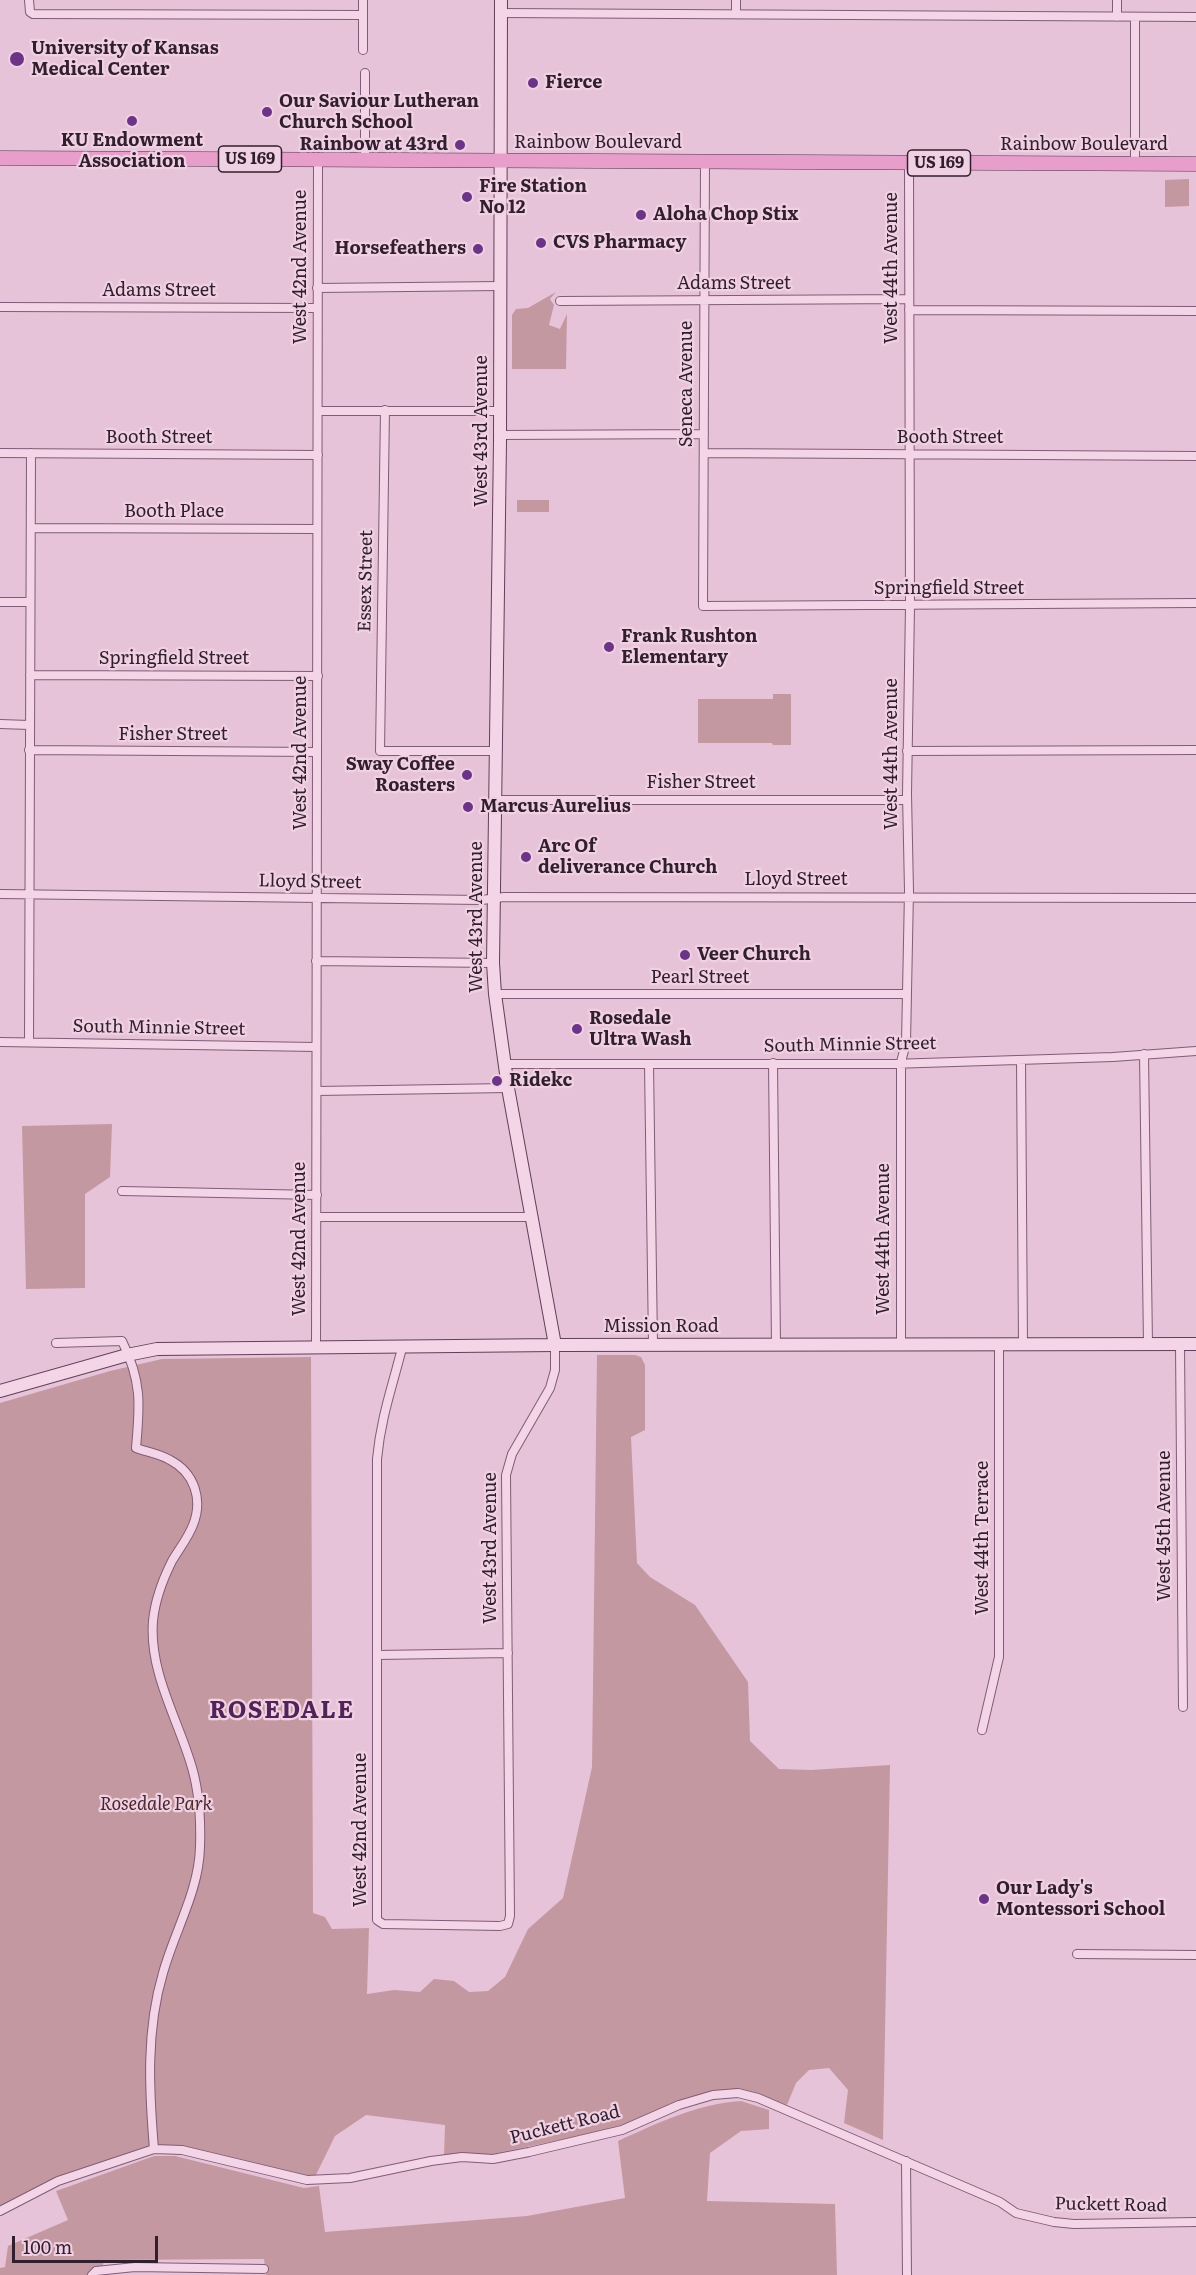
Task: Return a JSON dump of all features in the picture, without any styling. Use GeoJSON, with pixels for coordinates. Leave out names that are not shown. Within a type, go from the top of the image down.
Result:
{"type":"FeatureCollection","features":[{"type":"Feature","properties":{"kind":"main road","name":"Rainbow Boulevard"},"geometry":{"type":"LineString","coordinates":[[0,158],[1196,164]]}},
{"type":"Feature","properties":{"kind":"street"},"geometry":{"type":"LineString","coordinates":[[29,0],[30,12],[45,14],[363,15]]}},
{"type":"Feature","properties":{"kind":"street"},"geometry":{"type":"LineString","coordinates":[[363,0],[363,50]]}},
{"type":"Feature","properties":{"kind":"street","name":"West 43rd Avenue"},"geometry":{"type":"LineString","coordinates":[[377,1920],[383,1924],[500,1926],[508,1924],[510,1916],[506,1475],[512,1454],[550,1388],[555,1370],[555,1345],[508,1088],[493,963],[500,435],[501,0]]}},
{"type":"Feature","properties":{"kind":"street"},"geometry":{"type":"LineString","coordinates":[[736,0],[736,14]]}},
{"type":"Feature","properties":{"kind":"street"},"geometry":{"type":"LineString","coordinates":[[1117,0],[1117,17]]}},
{"type":"Feature","properties":{"kind":"street"},"geometry":{"type":"LineString","coordinates":[[501,13],[1196,17]]}},
{"type":"Feature","properties":{"kind":"street"},"geometry":{"type":"LineString","coordinates":[[1135,17],[1135,164]]}},
{"type":"Feature","properties":{"kind":"street"},"geometry":{"type":"LineString","coordinates":[[364,73],[365,160]]}},
{"type":"Feature","properties":{"kind":"street","name":"West 42nd Avenue"},"geometry":{"type":"LineString","coordinates":[[316,1347],[318,159]]}},
{"type":"Feature","properties":{"kind":"street","name":"Seneca Avenue"},"geometry":{"type":"LineString","coordinates":[[703,606],[705,162]]}},
{"type":"Feature","properties":{"kind":"street","name":"West 44th Avenue"},"geometry":{"type":"LineString","coordinates":[[901,1345],[901,1062],[906,1043],[910,606],[909,162]]}},
{"type":"Feature","properties":{"kind":"street"},"geometry":{"type":"LineString","coordinates":[[317,288],[500,286]]}},
{"type":"Feature","properties":{"kind":"street","name":"Adams Street"},"geometry":{"type":"LineString","coordinates":[[560,301],[909,299]]}},
{"type":"Feature","properties":{"kind":"street","name":"Adams Street"},"geometry":{"type":"LineString","coordinates":[[0,307],[317,308]]}},
{"type":"Feature","properties":{"kind":"street"},"geometry":{"type":"LineString","coordinates":[[909,310],[1196,311]]}},
{"type":"Feature","properties":{"kind":"street","name":"Essex Street"},"geometry":{"type":"LineString","coordinates":[[385,410],[380,751],[497,751]]}},
{"type":"Feature","properties":{"kind":"street"},"geometry":{"type":"LineString","coordinates":[[318,411],[500,411]]}},
{"type":"Feature","properties":{"kind":"street"},"geometry":{"type":"LineString","coordinates":[[500,435],[704,434]]}},
{"type":"Feature","properties":{"kind":"street","name":"Booth Street"},"geometry":{"type":"LineString","coordinates":[[0,453],[318,455]]}},
{"type":"Feature","properties":{"kind":"street"},"geometry":{"type":"LineString","coordinates":[[29,1042],[31,453]]}},
{"type":"Feature","properties":{"kind":"street","name":"Booth Street"},"geometry":{"type":"LineString","coordinates":[[704,453],[1196,456]]}},
{"type":"Feature","properties":{"kind":"street","name":"Booth Place"},"geometry":{"type":"LineString","coordinates":[[31,528],[317,529]]}},
{"type":"Feature","properties":{"kind":"street"},"geometry":{"type":"LineString","coordinates":[[0,602],[30,602]]}},
{"type":"Feature","properties":{"kind":"street","name":"Springfield Street"},"geometry":{"type":"LineString","coordinates":[[703,606],[1196,603]]}},
{"type":"Feature","properties":{"kind":"street","name":"Springfield Street"},"geometry":{"type":"LineString","coordinates":[[30,675],[318,676]]}},
{"type":"Feature","properties":{"kind":"street"},"geometry":{"type":"LineString","coordinates":[[0,724],[29,725]]}},
{"type":"Feature","properties":{"kind":"street","name":"Fisher Street"},"geometry":{"type":"LineString","coordinates":[[29,750],[317,752]]}},
{"type":"Feature","properties":{"kind":"street"},"geometry":{"type":"LineString","coordinates":[[907,751],[1196,750]]}},
{"type":"Feature","properties":{"kind":"street","name":"Fisher Street"},"geometry":{"type":"LineString","coordinates":[[495,800],[907,800]]}},
{"type":"Feature","properties":{"kind":"street","name":"Lloyd Street"},"geometry":{"type":"LineString","coordinates":[[0,894],[493,900],[504,897],[1196,898]]}},
{"type":"Feature","properties":{"kind":"street"},"geometry":{"type":"LineString","coordinates":[[316,961],[493,963]]}},
{"type":"Feature","properties":{"kind":"street","name":"Pearl Street"},"geometry":{"type":"LineString","coordinates":[[495,994],[906,994]]}},
{"type":"Feature","properties":{"kind":"street","name":"South Minnie Street"},"geometry":{"type":"LineString","coordinates":[[0,1042],[316,1047]]}},
{"type":"Feature","properties":{"kind":"street","name":"South Minnie Street"},"geometry":{"type":"LineString","coordinates":[[505,1064],[901,1062],[1113,1057],[1196,1051]]}},
{"type":"Feature","properties":{"kind":"street"},"geometry":{"type":"LineString","coordinates":[[1144,1054],[1148,1345]]}},
{"type":"Feature","properties":{"kind":"street"},"geometry":{"type":"LineString","coordinates":[[1021,1059],[1023,1345]]}},
{"type":"Feature","properties":{"kind":"street"},"geometry":{"type":"LineString","coordinates":[[773,1063],[776,1345]]}},
{"type":"Feature","properties":{"kind":"street"},"geometry":{"type":"LineString","coordinates":[[649,1064],[652,1345]]}},
{"type":"Feature","properties":{"kind":"street"},"geometry":{"type":"LineString","coordinates":[[317,1091],[508,1088]]}},
{"type":"Feature","properties":{"kind":"street"},"geometry":{"type":"LineString","coordinates":[[122,1191],[317,1195]]}},
{"type":"Feature","properties":{"kind":"street"},"geometry":{"type":"LineString","coordinates":[[317,1217],[532,1217]]}},
{"type":"Feature","properties":{"kind":"street"},"geometry":{"type":"LineString","coordinates":[[56,1343],[119,1340],[123,1343],[135,1369],[137,1380],[139,1413],[136,1448],[170,1459],[188,1472],[196,1489],[198,1506],[193,1526],[172,1562],[159,1593],[153,1622],[155,1653],[168,1702],[191,1762],[197,1796],[200,1838],[197,1879],[163,1973],[150,2037],[149,2087],[154,2149]]}},
{"type":"Feature","properties":{"kind":"street","name":"Mission Road"},"geometry":{"type":"LineString","coordinates":[[0,1391],[127,1355],[157,1349],[555,1345],[1196,1344]]}},
{"type":"Feature","properties":{"kind":"street","name":"West 44th Terrace"},"geometry":{"type":"LineString","coordinates":[[982,1730],[999,1657],[999,1345]]}},
{"type":"Feature","properties":{"kind":"street","name":"West 45th Avenue"},"geometry":{"type":"LineString","coordinates":[[1180,1345],[1183,1707]]}},
{"type":"Feature","properties":{"kind":"street","name":"West 42nd Avenue"},"geometry":{"type":"LineString","coordinates":[[377,1920],[377,1460],[387,1396],[402,1348]]}},
{"type":"Feature","properties":{"kind":"street"},"geometry":{"type":"LineString","coordinates":[[377,1655],[508,1653]]}},
{"type":"Feature","properties":{"kind":"street"},"geometry":{"type":"LineString","coordinates":[[1077,1954],[1196,1955]]}},
{"type":"Feature","properties":{"kind":"street","name":"Puckett Road"},"geometry":{"type":"LineString","coordinates":[[0,2211],[58,2181],[154,2149],[182,2150],[307,2180],[350,2178],[431,2161],[462,2157],[493,2159],[529,2152],[622,2130],[679,2105],[713,2095],[738,2093],[758,2098],[906,2161],[1000,2202],[1016,2213],[1054,2222],[1196,2222]]}},
{"type":"Feature","properties":{"kind":"street"},"geometry":{"type":"LineString","coordinates":[[906,2161],[907,2275]]}},
{"type":"Feature","properties":{"kind":"street"},"geometry":{"type":"LineString","coordinates":[[92,2275],[96,2271],[135,2267],[264,2269]]}},
{"type":"Feature","properties":{"kind":"green space"},"geometry":{"type":"Polygon","coordinates":[[[1189,179],[1189,206],[1165,207],[1165,180],[1189,179]]]}},
{"type":"Feature","properties":{"kind":"green space"},"geometry":{"type":"Polygon","coordinates":[[[556,292],[550,299],[554,305],[549,325],[560,329],[567,314],[566,369],[512,369],[512,315],[516,309],[528,308],[556,292]]]}},
{"type":"Feature","properties":{"kind":"green space"},"geometry":{"type":"Polygon","coordinates":[[[517,500],[549,500],[549,512],[517,512],[517,500]]]}},
{"type":"Feature","properties":{"kind":"green space"},"geometry":{"type":"Polygon","coordinates":[[[773,694],[791,694],[791,745],[698,743],[698,699],[773,699],[773,694]]]}},
{"type":"Feature","properties":{"kind":"green space"},"geometry":{"type":"Polygon","coordinates":[[[112,1124],[110,1177],[85,1194],[85,1288],[26,1289],[22,1126],[112,1124]]]}},
{"type":"Feature","properties":{"kind":"green space","name":"Rosedale Park"},"geometry":{"type":"Polygon","coordinates":[[[597,1355],[635,1355],[641,1357],[645,1365],[645,1430],[631,1437],[637,1563],[650,1577],[695,1605],[748,1682],[750,1741],[779,1769],[811,1770],[890,1765],[883,2140],[844,2123],[848,2090],[829,2068],[809,2070],[796,2083],[787,2105],[751,2092],[713,2092],[611,2129],[493,2154],[444,2156],[445,2125],[366,2115],[335,2136],[314,2179],[154,2149],[58,2181],[0,2211],[0,1403],[110,1371],[162,1359],[311,1357],[313,1913],[325,1917],[332,1929],[369,1928],[367,1994],[394,1990],[420,1992],[434,1979],[454,1981],[469,1992],[488,1991],[505,1977],[528,1929],[563,1898],[592,1767],[597,1355]]]}},
{"type":"Feature","properties":{"kind":"green space"},"geometry":{"type":"Polygon","coordinates":[[[741,2101],[769,2110],[769,2129],[741,2131],[710,2153],[707,2201],[835,2204],[837,2275],[266,2275],[264,2259],[104,2260],[101,2275],[0,2275],[0,2268],[5,2267],[8,2246],[68,2220],[56,2191],[154,2156],[175,2156],[304,2188],[319,2186],[325,2232],[527,2216],[625,2198],[618,2141],[693,2110],[741,2101]]]}},
{"type":"Feature","properties":{"kind":"place","name":"University of Kansas Medical Center"},"geometry":{"type":"Point","coordinates":[17,59]}},
{"type":"Feature","properties":{"kind":"place","name":"Fierce"},"geometry":{"type":"Point","coordinates":[533,83]}},
{"type":"Feature","properties":{"kind":"place","name":"Our Saviour Lutheran Church School"},"geometry":{"type":"Point","coordinates":[267,112]}},
{"type":"Feature","properties":{"kind":"place","name":"KU Endowment Association"},"geometry":{"type":"Point","coordinates":[132,121]}},
{"type":"Feature","properties":{"kind":"place","name":"Rainbow at 43rd"},"geometry":{"type":"Point","coordinates":[460,145]}},
{"type":"Feature","properties":{"kind":"place","name":"Fire Station No 12"},"geometry":{"type":"Point","coordinates":[467,197]}},
{"type":"Feature","properties":{"kind":"place","name":"Aloha Chop Stix"},"geometry":{"type":"Point","coordinates":[641,215]}},
{"type":"Feature","properties":{"kind":"place","name":"CVS Pharmacy"},"geometry":{"type":"Point","coordinates":[541,243]}},
{"type":"Feature","properties":{"kind":"place","name":"Horsefeathers"},"geometry":{"type":"Point","coordinates":[478,249]}},
{"type":"Feature","properties":{"kind":"place","name":"Frank Rushton Elementary"},"geometry":{"type":"Point","coordinates":[609,647]}},
{"type":"Feature","properties":{"kind":"place","name":"Sway Coffee Roasters"},"geometry":{"type":"Point","coordinates":[467,775]}},
{"type":"Feature","properties":{"kind":"place","name":"Marcus Aurelius"},"geometry":{"type":"Point","coordinates":[468,807]}},
{"type":"Feature","properties":{"kind":"place","name":"Arc Of deliverance Church"},"geometry":{"type":"Point","coordinates":[526,857]}},
{"type":"Feature","properties":{"kind":"place","name":"Veer Church"},"geometry":{"type":"Point","coordinates":[685,955]}},
{"type":"Feature","properties":{"kind":"place","name":"Rosedale Ultra Wash"},"geometry":{"type":"Point","coordinates":[577,1029]}},
{"type":"Feature","properties":{"kind":"place","name":"Ridekc"},"geometry":{"type":"Point","coordinates":[497,1081]}},
{"type":"Feature","properties":{"kind":"place","name":"Our Lady's Montessori School"},"geometry":{"type":"Point","coordinates":[984,1899]}},
{"type":"Feature","properties":{"kind":"district","name":"ROSEDALE"},"geometry":{"type":"Point","coordinates":[282,1711]}}]}
